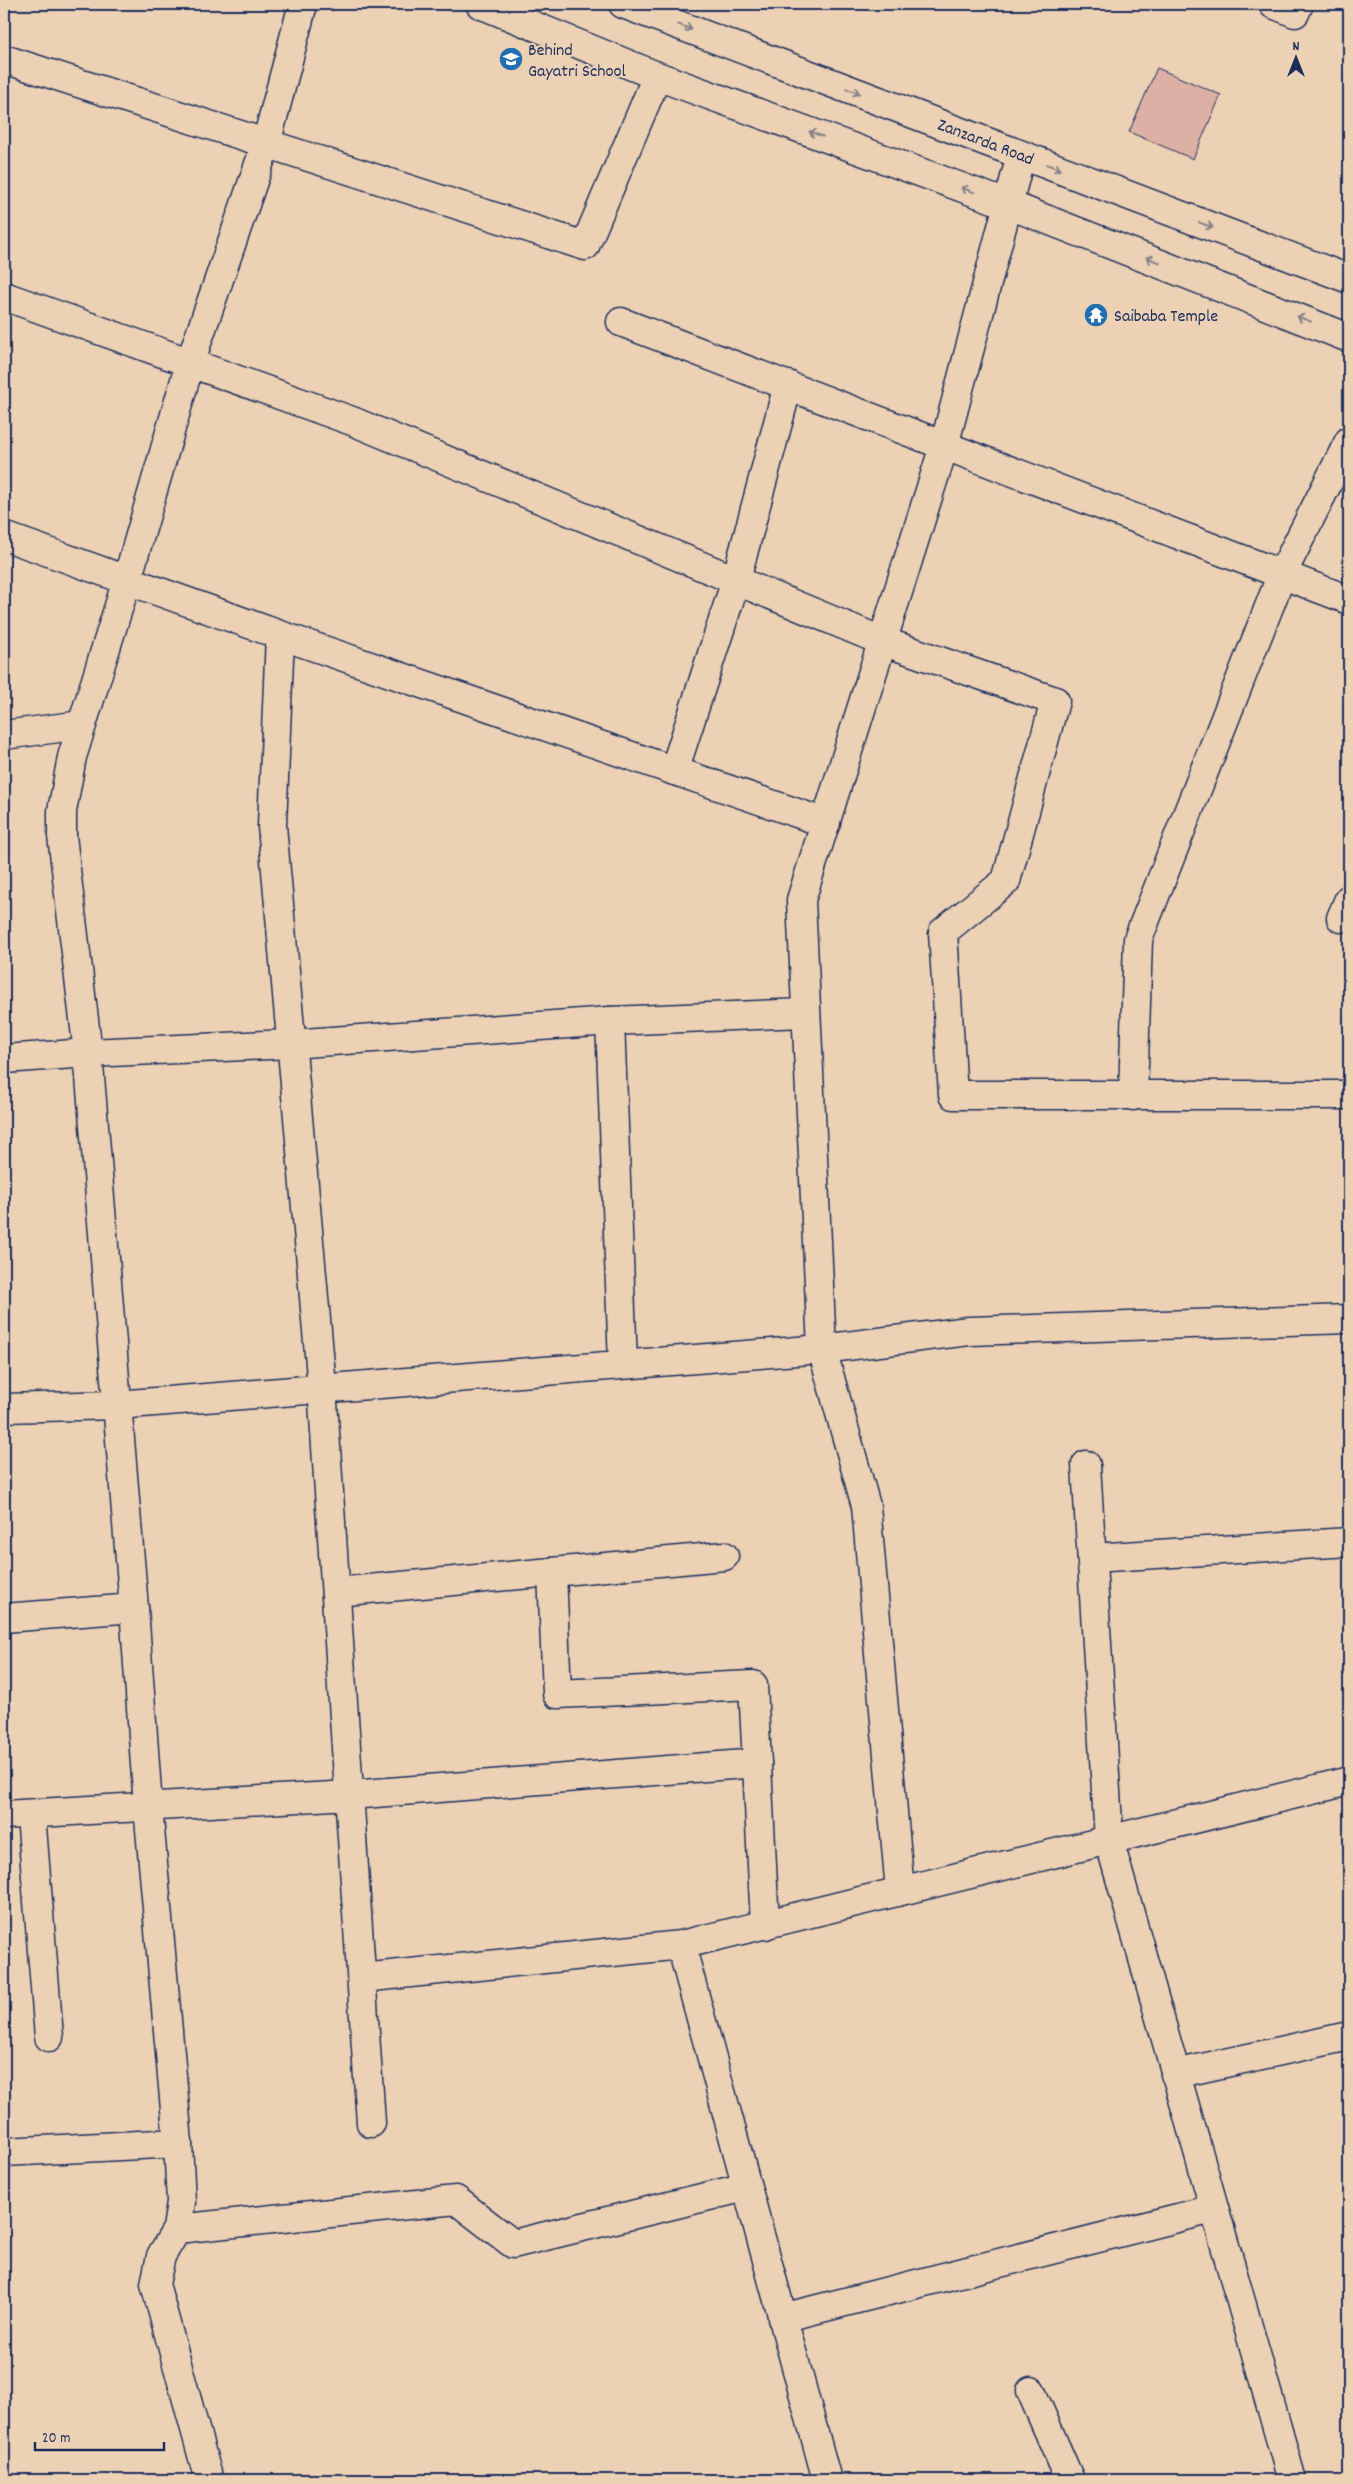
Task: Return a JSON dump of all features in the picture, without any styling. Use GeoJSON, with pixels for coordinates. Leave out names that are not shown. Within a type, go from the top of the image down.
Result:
{"type":"FeatureCollection","features":[{"type":"Feature","properties":{"kind":"street"},"geometry":{"type":"LineString","coordinates":[[207,2476],[155,2284],[161,2256],[177,2229],[181,2202],[178,2143],[148,1807],[134,1608],[88,1052],[62,836],[62,811],[66,785],[82,724],[127,580],[190,363],[266,144],[303,4]]}},
{"type":"Feature","properties":{"kind":"street"},"geometry":{"type":"LineString","coordinates":[[480,4],[657,76],[1008,204],[1349,338]]}},
{"type":"Feature","properties":{"kind":"street","name":"Zanzarda Road"},"geometry":{"type":"LineString","coordinates":[[623,4],[1021,155],[1347,273]]}},
{"type":"Feature","properties":{"kind":"street"},"geometry":{"type":"LineString","coordinates":[[1273,4],[1295,13],[1299,4]]}},
{"type":"Feature","properties":{"kind":"street"},"geometry":{"type":"LineString","coordinates":[[4,59],[585,246],[657,76]]}},
{"type":"Feature","properties":{"kind":"street"},"geometry":{"type":"LineString","coordinates":[[900,1891],[866,1506],[822,1348],[801,900],[944,446],[1021,155]]}},
{"type":"Feature","properties":{"kind":"street"},"geometry":{"type":"LineString","coordinates":[[4,296],[352,421],[882,641],[1055,701],[1006,881],[943,932],[953,1095],[1349,1096]]}},
{"type":"Feature","properties":{"kind":"street"},"geometry":{"type":"LineString","coordinates":[[621,322],[1349,600]]}},
{"type":"Feature","properties":{"kind":"street"},"geometry":{"type":"LineString","coordinates":[[674,771],[736,580],[788,385]]}},
{"type":"Feature","properties":{"kind":"street"},"geometry":{"type":"LineString","coordinates":[[1133,1096],[1138,939],[1282,574],[1349,441]]}},
{"type":"Feature","properties":{"kind":"street"},"geometry":{"type":"LineString","coordinates":[[4,536],[280,635],[826,823]]}},
{"type":"Feature","properties":{"kind":"street"},"geometry":{"type":"LineString","coordinates":[[280,635],[272,826],[322,1387],[371,2123]]}},
{"type":"Feature","properties":{"kind":"street"},"geometry":{"type":"LineString","coordinates":[[4,735],[82,724]]}},
{"type":"Feature","properties":{"kind":"street"},"geometry":{"type":"LineString","coordinates":[[4,1059],[88,1052],[290,1044],[610,1021],[805,1013]]}},
{"type":"Feature","properties":{"kind":"street"},"geometry":{"type":"LineString","coordinates":[[610,1021],[623,1364]]}},
{"type":"Feature","properties":{"kind":"street"},"geometry":{"type":"LineString","coordinates":[[4,1408],[117,1405],[822,1348],[969,1331],[1349,1319]]}},
{"type":"Feature","properties":{"kind":"street"},"geometry":{"type":"LineString","coordinates":[[1086,1465],[1109,1840],[1292,2480]]}},
{"type":"Feature","properties":{"kind":"street"},"geometry":{"type":"LineString","coordinates":[[1092,1558],[1349,1542]]}},
{"type":"Feature","properties":{"kind":"street"},"geometry":{"type":"LineString","coordinates":[[336,1592],[724,1556]]}},
{"type":"Feature","properties":{"kind":"street"},"geometry":{"type":"LineString","coordinates":[[552,1572],[557,1694],[753,1685],[765,1925]]}},
{"type":"Feature","properties":{"kind":"street"},"geometry":{"type":"LineString","coordinates":[[4,1618],[134,1608]]}},
{"type":"Feature","properties":{"kind":"street"},"geometry":{"type":"LineString","coordinates":[[4,1815],[31,1815],[350,1795],[757,1763]]}},
{"type":"Feature","properties":{"kind":"street"},"geometry":{"type":"LineString","coordinates":[[362,1978],[681,1946],[1349,1781]]}},
{"type":"Feature","properties":{"kind":"street"},"geometry":{"type":"LineString","coordinates":[[31,1815],[49,2036]]}},
{"type":"Feature","properties":{"kind":"street"},"geometry":{"type":"LineString","coordinates":[[681,1946],[827,2480]]}},
{"type":"Feature","properties":{"kind":"street"},"geometry":{"type":"LineString","coordinates":[[1175,2074],[1349,2036]]}},
{"type":"Feature","properties":{"kind":"street"},"geometry":{"type":"LineString","coordinates":[[4,2152],[178,2143]]}},
{"type":"Feature","properties":{"kind":"street"},"geometry":{"type":"LineString","coordinates":[[177,2229],[456,2200],[513,2244],[746,2187]]}},
{"type":"Feature","properties":{"kind":"street"},"geometry":{"type":"LineString","coordinates":[[782,2318],[1213,2209]]}},
{"type":"Feature","properties":{"kind":"street"},"geometry":{"type":"LineString","coordinates":[[1031,2391],[1070,2480]]}},
{"type":"Feature","properties":{"kind":"building"},"geometry":{"type":"Polygon","coordinates":[[[1157,68],[1221,95],[1193,159],[1129,132],[1157,68]]]}},
{"type":"Feature","properties":{"kind":"place","name":"Behind Gayatri School"},"geometry":{"type":"Point","coordinates":[511,59]}},
{"type":"Feature","properties":{"kind":"place","name":"Saibaba Temple"},"geometry":{"type":"Point","coordinates":[1096,315]}}]}
